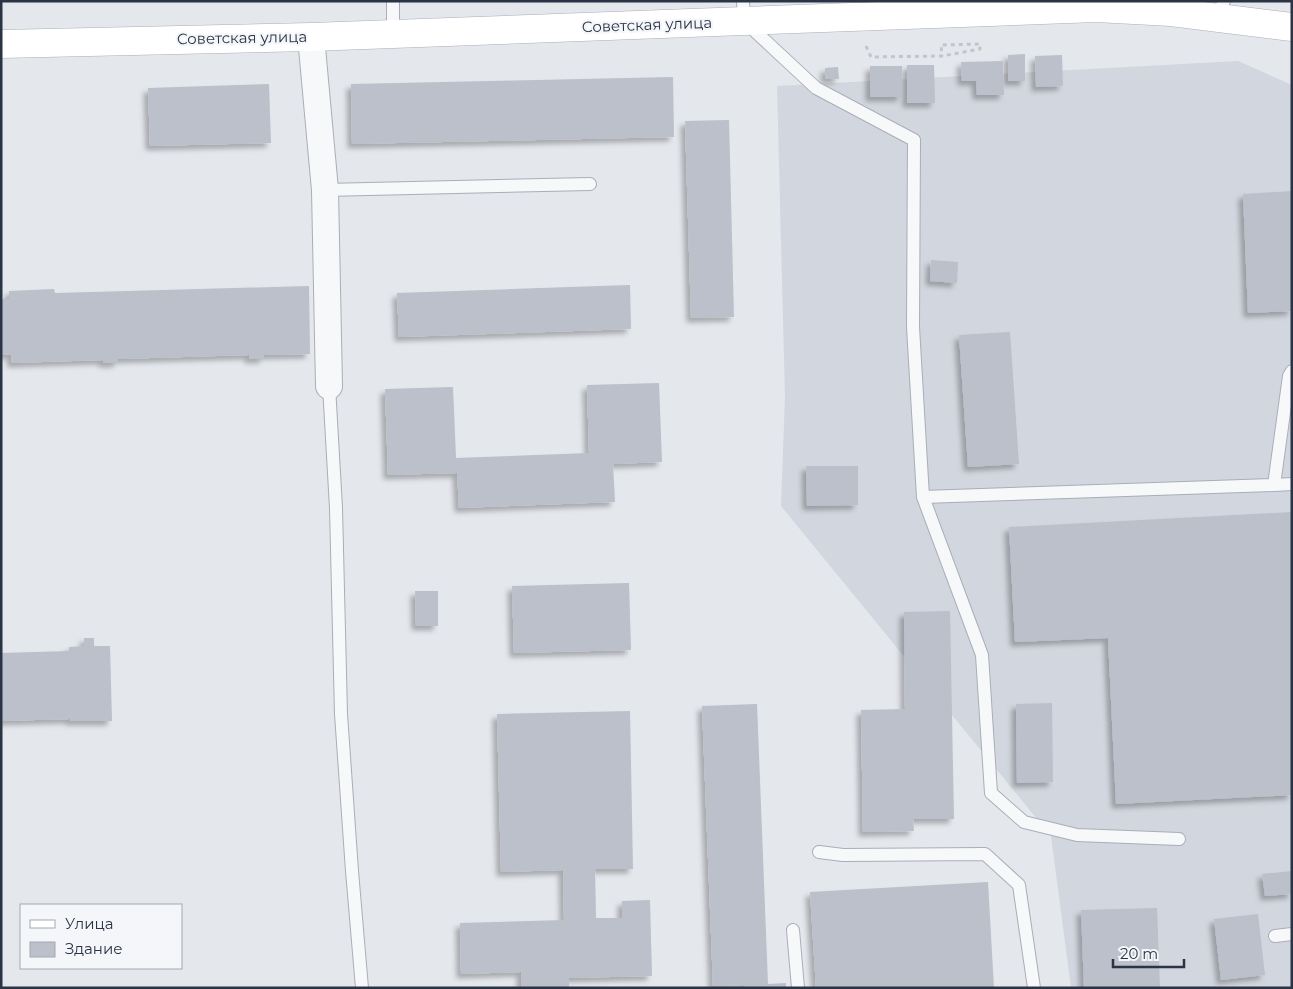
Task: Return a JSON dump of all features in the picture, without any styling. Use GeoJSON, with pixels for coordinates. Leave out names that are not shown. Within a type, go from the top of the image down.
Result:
{"type":"FeatureCollection","features":[{"type":"Feature","properties":{"kind":"main road","name":"Советская улица"},"geometry":{"type":"LineString","coordinates":[[1,44],[393,34],[743,11],[1096,8],[1170,12],[1220,10],[1292,28]]}},
{"type":"Feature","properties":{"kind":"street"},"geometry":{"type":"LineString","coordinates":[[311,37],[325,190],[330,386]]}},
{"type":"Feature","properties":{"kind":"lane"},"geometry":{"type":"LineString","coordinates":[[393,1],[393,34]]}},
{"type":"Feature","properties":{"kind":"lane"},"geometry":{"type":"LineString","coordinates":[[743,11],[816,88],[914,140],[913,327],[923,497],[982,655],[991,793],[1024,822],[1077,835],[1179,839]]}},
{"type":"Feature","properties":{"kind":"lane"},"geometry":{"type":"LineString","coordinates":[[325,190],[590,184]]}},
{"type":"Feature","properties":{"kind":"lane"},"geometry":{"type":"LineString","coordinates":[[1274,485],[1289,376],[1292,371]]}},
{"type":"Feature","properties":{"kind":"lane"},"geometry":{"type":"LineString","coordinates":[[330,386],[336,508],[341,714],[362,988]]}},
{"type":"Feature","properties":{"kind":"lane"},"geometry":{"type":"LineString","coordinates":[[923,497],[1292,484]]}},
{"type":"Feature","properties":{"kind":"lane"},"geometry":{"type":"LineString","coordinates":[[819,852],[843,855],[985,854],[1019,885],[1034,988]]}},
{"type":"Feature","properties":{"kind":"lane"},"geometry":{"type":"LineString","coordinates":[[793,930],[798,988]]}},
{"type":"Feature","properties":{"kind":"lane"},"geometry":{"type":"LineString","coordinates":[[1275,936],[1292,934]]}},
{"type":"Feature","properties":{"kind":"path"},"geometry":{"type":"LineString","coordinates":[[866,46],[871,57],[942,56],[980,49],[980,44],[941,45],[942,56]]}},
{"type":"Feature","properties":{"kind":"shaded area"},"geometry":{"type":"Polygon","coordinates":[[[1238,61],[1292,85],[1292,988],[1071,988],[1051,836],[781,506],[785,397],[777,86],[1238,61]]]}},
{"type":"Feature","properties":{"kind":"building"},"geometry":{"type":"Polygon","coordinates":[[[1025,54],[1025,81],[1008,81],[1008,55],[1025,54]]]}},
{"type":"Feature","properties":{"kind":"building"},"geometry":{"type":"Polygon","coordinates":[[[1062,55],[1063,86],[1036,87],[1035,56],[1062,55]]]}},
{"type":"Feature","properties":{"kind":"building"},"geometry":{"type":"Polygon","coordinates":[[[1003,61],[1004,95],[977,95],[976,81],[962,81],[961,62],[1003,61]]]}},
{"type":"Feature","properties":{"kind":"building"},"geometry":{"type":"Polygon","coordinates":[[[907,65],[934,65],[935,103],[907,103],[907,65]]]}},
{"type":"Feature","properties":{"kind":"building"},"geometry":{"type":"Polygon","coordinates":[[[870,66],[902,66],[902,97],[870,97],[870,66]]]}},
{"type":"Feature","properties":{"kind":"building"},"geometry":{"type":"Polygon","coordinates":[[[838,67],[839,79],[825,79],[825,68],[838,67]]]}},
{"type":"Feature","properties":{"kind":"building"},"geometry":{"type":"Polygon","coordinates":[[[673,77],[674,137],[352,144],[351,84],[673,77]]]}},
{"type":"Feature","properties":{"kind":"building"},"geometry":{"type":"Polygon","coordinates":[[[269,84],[271,143],[150,146],[148,88],[269,84]]]}},
{"type":"Feature","properties":{"kind":"building"},"geometry":{"type":"Polygon","coordinates":[[[729,120],[734,317],[691,318],[685,121],[729,120]]]}},
{"type":"Feature","properties":{"kind":"building"},"geometry":{"type":"Polygon","coordinates":[[[1292,191],[1292,311],[1248,313],[1243,194],[1292,191]]]}},
{"type":"Feature","properties":{"kind":"building"},"geometry":{"type":"Polygon","coordinates":[[[931,260],[958,262],[957,283],[930,281],[931,260]]]}},
{"type":"Feature","properties":{"kind":"building"},"geometry":{"type":"Polygon","coordinates":[[[630,285],[631,329],[399,337],[397,293],[630,285]]]}},
{"type":"Feature","properties":{"kind":"building"},"geometry":{"type":"Polygon","coordinates":[[[309,286],[310,354],[264,355],[264,359],[249,359],[249,355],[118,359],[118,363],[103,363],[103,360],[12,363],[11,354],[1,355],[1,299],[9,299],[9,291],[54,289],[55,293],[309,286]]]}},
{"type":"Feature","properties":{"kind":"building"},"geometry":{"type":"Polygon","coordinates":[[[1010,332],[1019,464],[968,467],[959,335],[1010,332]]]}},
{"type":"Feature","properties":{"kind":"building"},"geometry":{"type":"Polygon","coordinates":[[[659,383],[662,462],[613,464],[615,502],[459,508],[457,473],[388,475],[385,389],[453,387],[456,458],[589,453],[587,385],[659,383]]]}},
{"type":"Feature","properties":{"kind":"building"},"geometry":{"type":"Polygon","coordinates":[[[806,466],[858,466],[858,505],[807,506],[806,466]]]}},
{"type":"Feature","properties":{"kind":"building"},"geometry":{"type":"Polygon","coordinates":[[[1292,512],[1292,795],[1116,804],[1108,638],[1015,642],[1009,527],[1292,512]]]}},
{"type":"Feature","properties":{"kind":"building"},"geometry":{"type":"Polygon","coordinates":[[[629,583],[631,650],[514,653],[512,586],[629,583]]]}},
{"type":"Feature","properties":{"kind":"building"},"geometry":{"type":"Polygon","coordinates":[[[415,591],[438,591],[438,626],[416,626],[415,591]]]}},
{"type":"Feature","properties":{"kind":"building"},"geometry":{"type":"Polygon","coordinates":[[[950,611],[954,819],[913,819],[914,831],[863,832],[861,710],[905,709],[904,612],[950,611]]]}},
{"type":"Feature","properties":{"kind":"building"},"geometry":{"type":"Polygon","coordinates":[[[84,638],[94,638],[94,646],[110,646],[112,721],[70,721],[70,719],[1,721],[1,653],[69,651],[69,647],[84,646],[84,638]]]}},
{"type":"Feature","properties":{"kind":"building"},"geometry":{"type":"Polygon","coordinates":[[[1052,703],[1053,782],[1017,783],[1016,704],[1052,703]]]}},
{"type":"Feature","properties":{"kind":"building"},"geometry":{"type":"Polygon","coordinates":[[[757,704],[768,984],[786,983],[786,988],[744,988],[744,985],[713,986],[702,706],[757,704]]]}},
{"type":"Feature","properties":{"kind":"building"},"geometry":{"type":"Polygon","coordinates":[[[630,711],[633,869],[595,869],[596,918],[622,918],[622,901],[650,900],[652,976],[569,978],[569,988],[521,988],[521,972],[461,974],[460,923],[564,920],[563,870],[501,872],[497,714],[630,711]]]}},
{"type":"Feature","properties":{"kind":"building"},"geometry":{"type":"Polygon","coordinates":[[[1292,871],[1292,894],[1265,896],[1262,874],[1292,871]]]}},
{"type":"Feature","properties":{"kind":"building"},"geometry":{"type":"Polygon","coordinates":[[[988,882],[994,988],[816,988],[810,892],[988,882]]]}},
{"type":"Feature","properties":{"kind":"building"},"geometry":{"type":"Polygon","coordinates":[[[1157,908],[1160,988],[1084,988],[1081,910],[1157,908]]]}},
{"type":"Feature","properties":{"kind":"building"},"geometry":{"type":"Polygon","coordinates":[[[1258,914],[1265,975],[1221,980],[1214,919],[1258,914]]]}}]}
